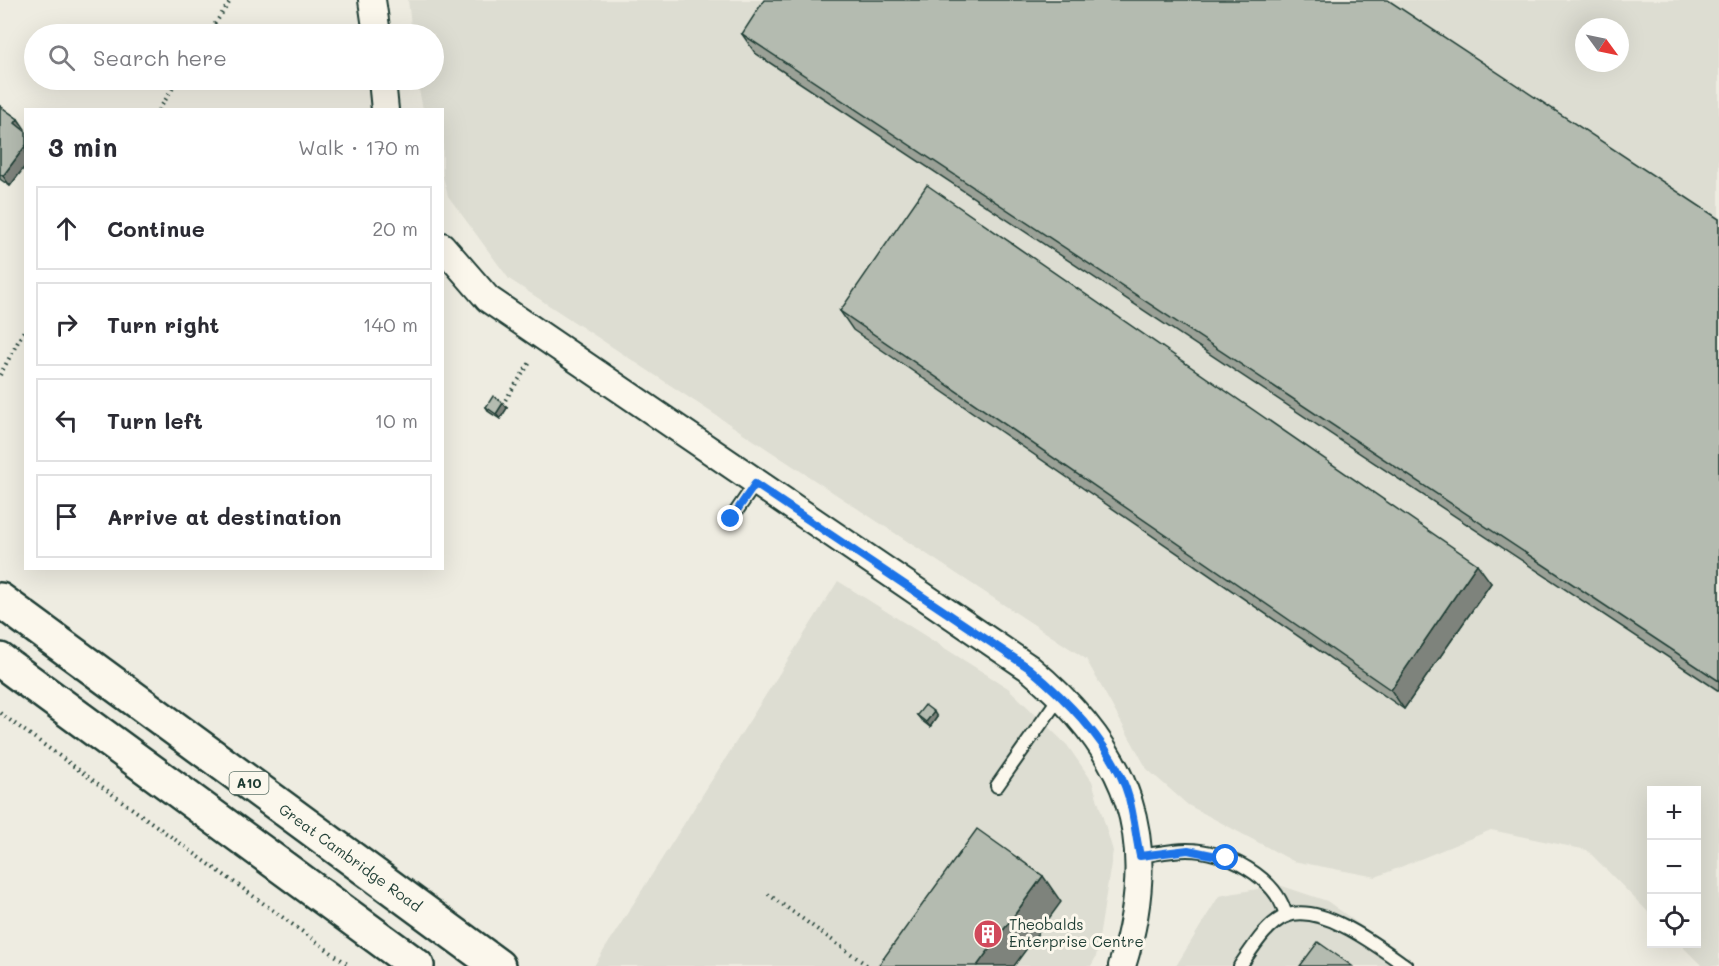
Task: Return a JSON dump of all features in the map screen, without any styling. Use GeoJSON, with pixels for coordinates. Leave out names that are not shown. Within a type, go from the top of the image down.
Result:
{"type":"FeatureCollection","features":[{"type":"Feature","properties":{"kind":"highway","name":"Great Cambridge Road"},"geometry":{"type":"LineString","coordinates":[[0,600],[498,966]]}},
{"type":"Feature","properties":{"kind":"highway"},"geometry":{"type":"LineString","coordinates":[[0,660],[417,966]]}},
{"type":"Feature","properties":{"kind":"street"},"geometry":{"type":"LineString","coordinates":[[372,0],[376,24]]}},
{"type":"Feature","properties":{"kind":"street"},"geometry":{"type":"LineString","coordinates":[[383,90],[385,108]]}},
{"type":"Feature","properties":{"kind":"street"},"geometry":{"type":"LineString","coordinates":[[444,248],[488,299],[755,484],[1029,668],[1061,695],[1103,745],[1128,796],[1140,856],[1135,924],[1122,966]]}},
{"type":"Feature","properties":{"kind":"lane"},"geometry":{"type":"LineString","coordinates":[[731,519],[755,484]]}},
{"type":"Feature","properties":{"kind":"lane"},"geometry":{"type":"LineString","coordinates":[[997,786],[1061,695]]}},
{"type":"Feature","properties":{"kind":"lane"},"geometry":{"type":"LineString","coordinates":[[1140,856],[1188,850],[1226,858],[1257,875],[1282,900],[1286,916]]}},
{"type":"Feature","properties":{"kind":"lane"},"geometry":{"type":"LineString","coordinates":[[1240,966],[1261,936],[1286,916],[1306,912],[1329,920],[1367,939],[1406,966]]}},
{"type":"Feature","properties":{"kind":"path"},"geometry":{"type":"LineString","coordinates":[[215,24],[231,0]]}},
{"type":"Feature","properties":{"kind":"path"},"geometry":{"type":"LineString","coordinates":[[160,108],[172,90]]}},
{"type":"Feature","properties":{"kind":"path"},"geometry":{"type":"LineString","coordinates":[[0,375],[24,331]]}},
{"type":"Feature","properties":{"kind":"path"},"geometry":{"type":"LineString","coordinates":[[502,405],[545,339]]}},
{"type":"Feature","properties":{"kind":"path"},"geometry":{"type":"LineString","coordinates":[[0,713],[350,966]]}},
{"type":"Feature","properties":{"kind":"path"},"geometry":{"type":"LineString","coordinates":[[768,894],[868,966]]}},
{"type":"Feature","properties":{"kind":"shaded area"},"geometry":{"type":"Polygon","coordinates":[[[408,0],[1719,0],[1719,966],[1702,966],[1684,948],[1701,948],[1701,786],[1647,786],[1647,911],[1587,850],[1491,830],[1376,877],[1293,861],[1188,805],[1147,769],[1086,659],[509,279],[448,196],[444,180],[444,108],[423,108],[419,90],[444,90],[444,24],[411,24],[408,0]]]}},
{"type":"Feature","properties":{"kind":"shaded area","name":"Theobalds Enterprise Centre"},"geometry":{"type":"Polygon","coordinates":[[[838,581],[1008,688],[1067,745],[1092,781],[1113,851],[1096,957],[1091,966],[594,966],[838,581]]]}},
{"type":"Feature","properties":{"kind":"shaded area"},"geometry":{"type":"Polygon","coordinates":[[[1279,885],[1327,901],[1417,966],[1176,966],[1219,896],[1279,885]]]}},
{"type":"Feature","properties":{"kind":"building"},"geometry":{"type":"Polygon","coordinates":[[[764,0],[1388,0],[1719,219],[1719,681],[742,34],[764,0]]]}},
{"type":"Feature","properties":{"kind":"building"},"geometry":{"type":"Polygon","coordinates":[[[0,106],[18,119],[15,123],[24,130],[24,148],[3,176],[0,174],[0,106]]]}},
{"type":"Feature","properties":{"kind":"building"},"geometry":{"type":"Polygon","coordinates":[[[927,185],[1477,564],[1391,690],[840,311],[927,185]]]}},
{"type":"Feature","properties":{"kind":"building"},"geometry":{"type":"Polygon","coordinates":[[[493,396],[503,403],[496,414],[486,407],[493,396]]]}},
{"type":"Feature","properties":{"kind":"building"},"geometry":{"type":"Polygon","coordinates":[[[925,705],[934,712],[926,722],[917,715],[925,705]]]}},
{"type":"Feature","properties":{"kind":"building"},"geometry":{"type":"Polygon","coordinates":[[[977,829],[1043,876],[977,966],[878,966],[977,829]]]}},
{"type":"Feature","properties":{"kind":"building"},"geometry":{"type":"Polygon","coordinates":[[[1318,942],[1352,966],[1300,966],[1318,942]]]}},
{"type":"Feature","properties":{"kind":"place","name":"Theobalds Enterprise Centre"},"geometry":{"type":"Point","coordinates":[988,934]}},
{"type":"Feature","properties":{"kind":"route"},"geometry":{"type":"LineString","coordinates":[[731,519],[755,484],[1029,668],[1061,695],[1103,745],[1128,796],[1140,856],[1188,850],[1226,858]]}}]}
